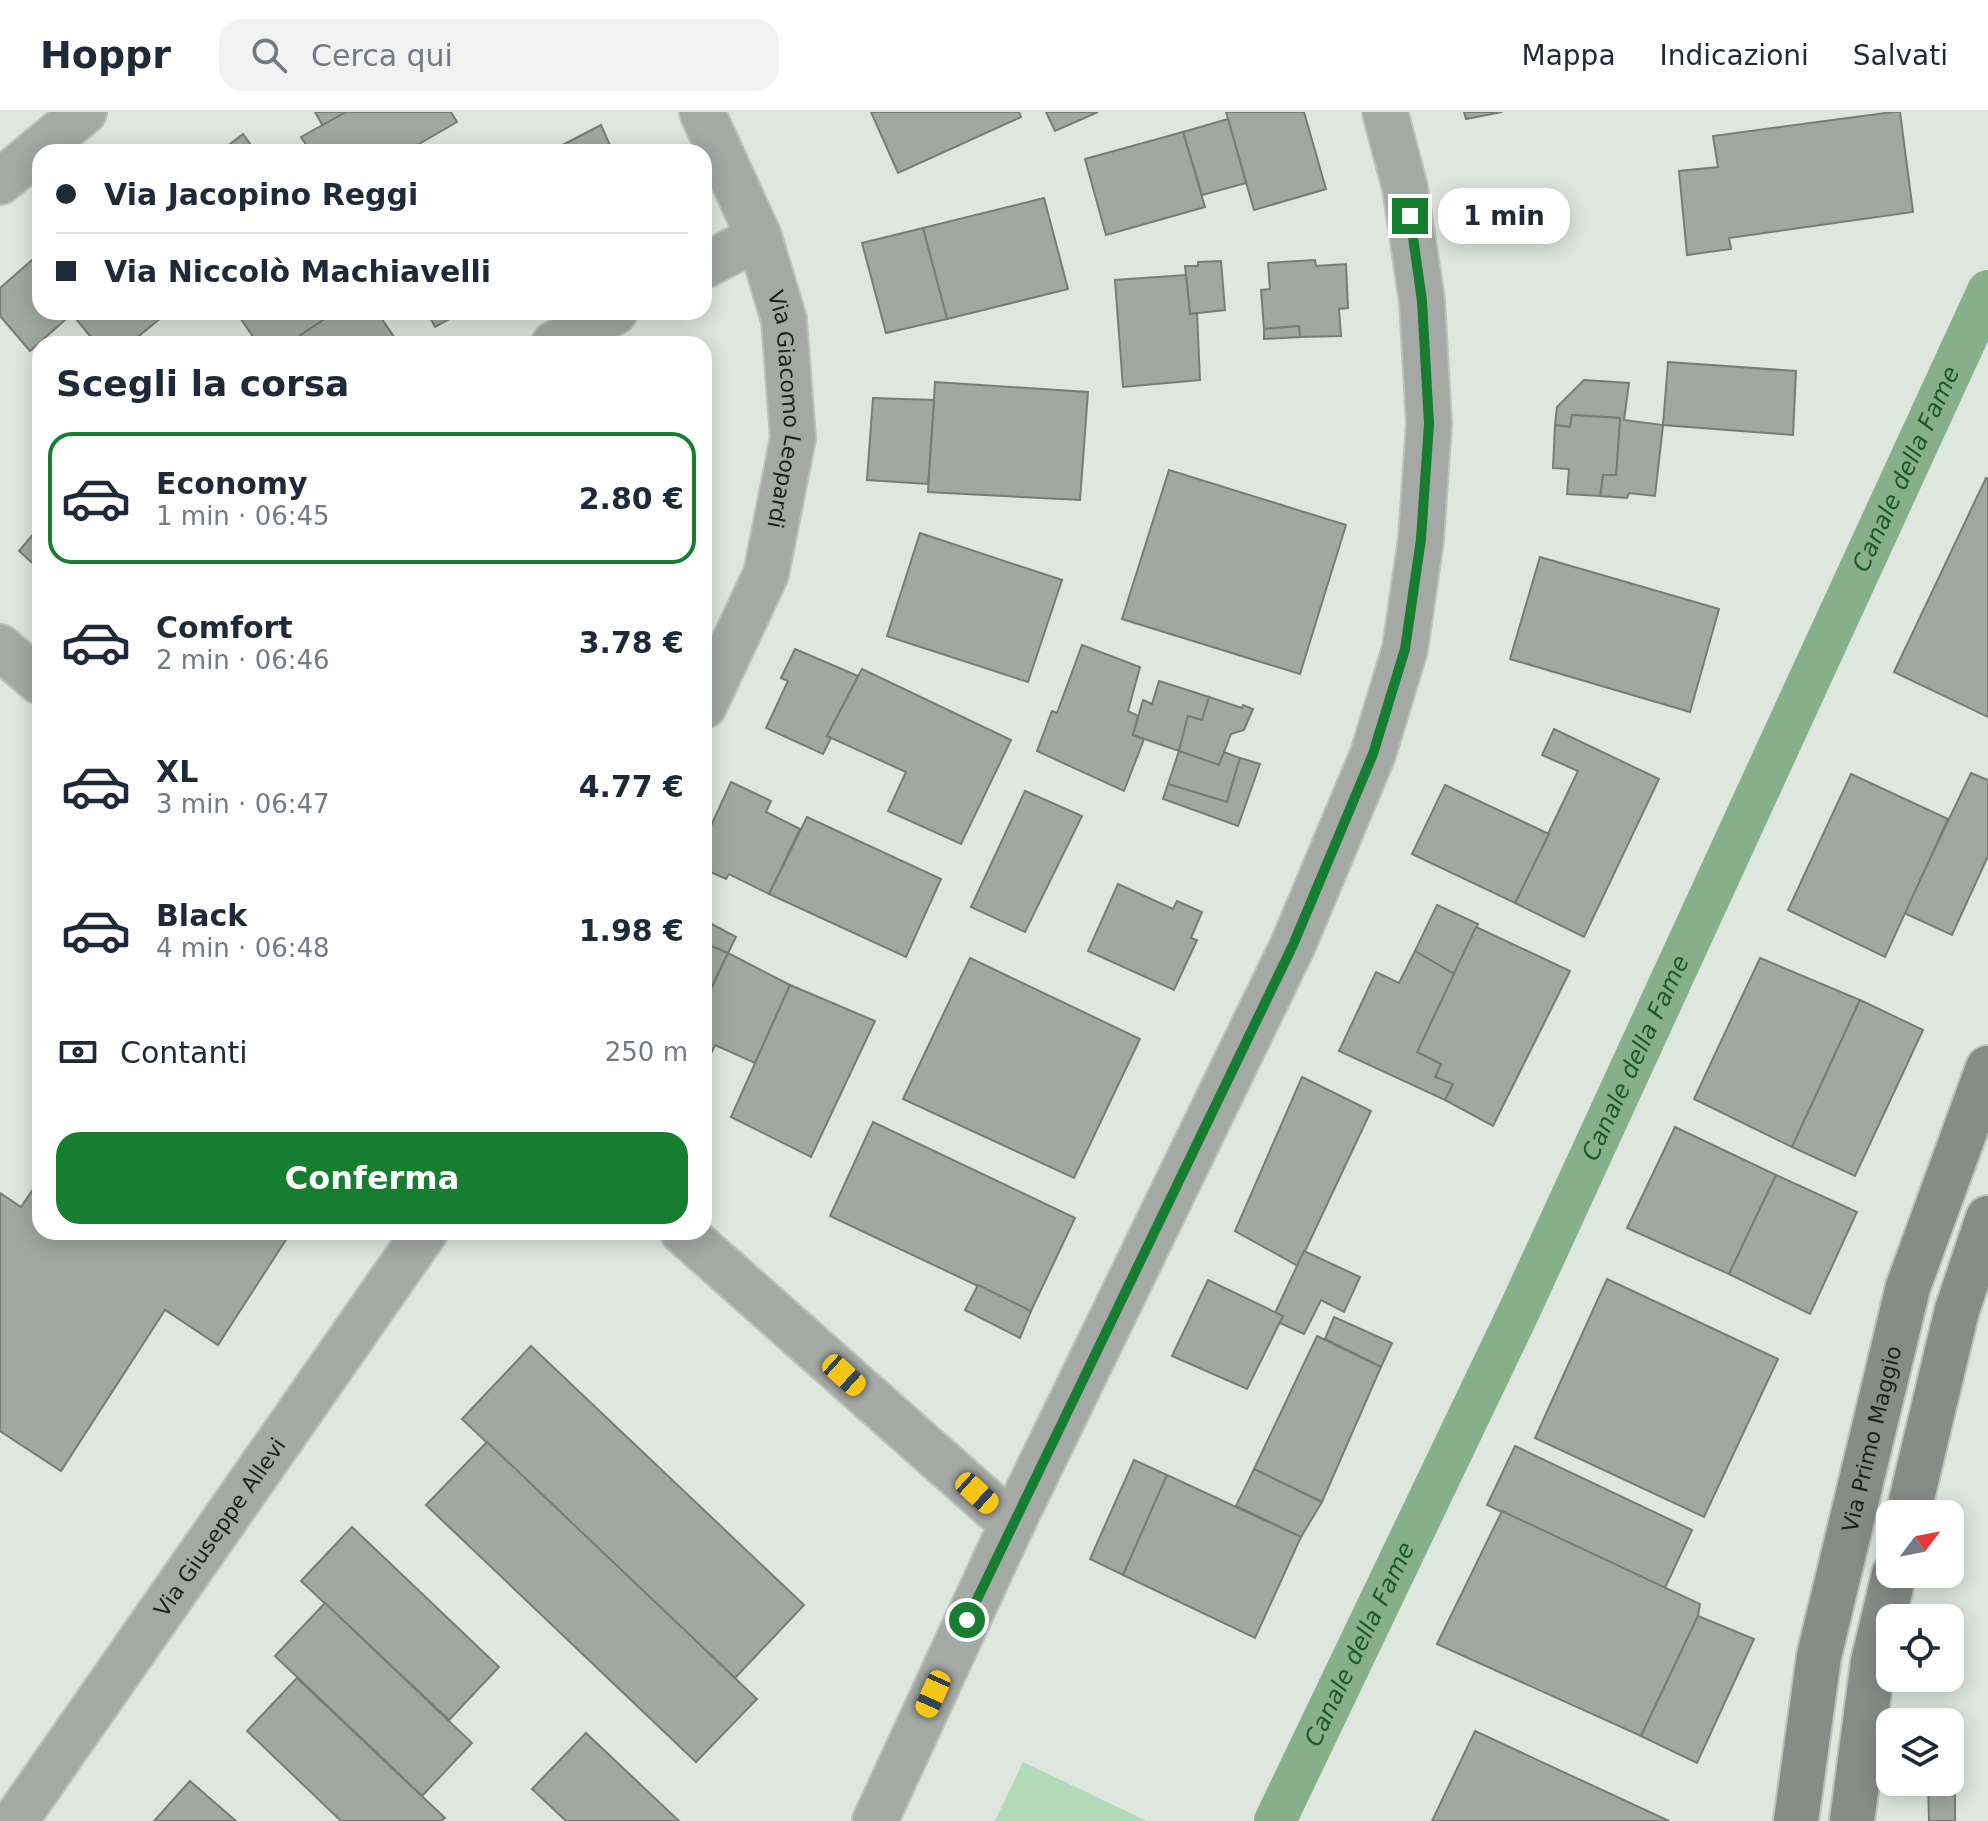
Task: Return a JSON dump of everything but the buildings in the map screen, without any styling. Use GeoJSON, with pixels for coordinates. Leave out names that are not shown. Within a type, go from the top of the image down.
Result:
{"type":"FeatureCollection","features":[{"type":"Feature","properties":{"kind":"main road","name":"Via Primo Maggio"},"geometry":{"type":"LineString","coordinates":[[1796,1821],[1819,1656],[1908,1287],[1988,1068]]}},
{"type":"Feature","properties":{"kind":"main road"},"geometry":{"type":"LineString","coordinates":[[1911,1500],[1957,1310],[1988,1218]]}},
{"type":"Feature","properties":{"kind":"main road"},"geometry":{"type":"LineString","coordinates":[[1852,1821],[1873,1662],[1891,1588]]}},
{"type":"Feature","properties":{"kind":"street"},"geometry":{"type":"LineString","coordinates":[[46,144],[84,112]]}},
{"type":"Feature","properties":{"kind":"street","name":"Via Giacomo Leopardi"},"geometry":{"type":"LineString","coordinates":[[702,112],[759,237],[784,320],[793,438],[766,574],[712,689]]}},
{"type":"Feature","properties":{"kind":"street"},"geometry":{"type":"LineString","coordinates":[[875,1821],[1012,1524],[1293,945],[1373,754],[1405,649],[1421,539],[1429,424],[1420,287],[1405,188],[1385,112]]}},
{"type":"Feature","properties":{"kind":"street"},"geometry":{"type":"LineString","coordinates":[[0,182],[32,155]]}},
{"type":"Feature","properties":{"kind":"street"},"geometry":{"type":"LineString","coordinates":[[712,262],[759,237]]}},
{"type":"Feature","properties":{"kind":"street"},"geometry":{"type":"LineString","coordinates":[[569,336],[600,320]]}},
{"type":"Feature","properties":{"kind":"street"},"geometry":{"type":"LineString","coordinates":[[0,647],[32,675]]}},
{"type":"Feature","properties":{"kind":"street","name":"Via Giuseppe Allevi"},"geometry":{"type":"LineString","coordinates":[[15,1821],[419,1240]]}},
{"type":"Feature","properties":{"kind":"street"},"geometry":{"type":"LineString","coordinates":[[692,1240],[1012,1524]]}},
{"type":"Feature","properties":{"kind":"green space"},"geometry":{"type":"Polygon","coordinates":[[[1023,1762],[1147,1821],[995,1821],[1023,1762]]]}},
{"type":"Feature","properties":{"kind":"waterway","name":"Canale della Fame"},"geometry":{"type":"LineString","coordinates":[[1275,1821],[1521,1307],[1988,291]]}},
{"type":"Feature","properties":{"kind":"route"},"geometry":{"type":"LineString","coordinates":[[967,1620],[1293,945],[1373,754],[1405,649],[1421,539],[1429,424],[1422,301],[1410,216]]}}]}
